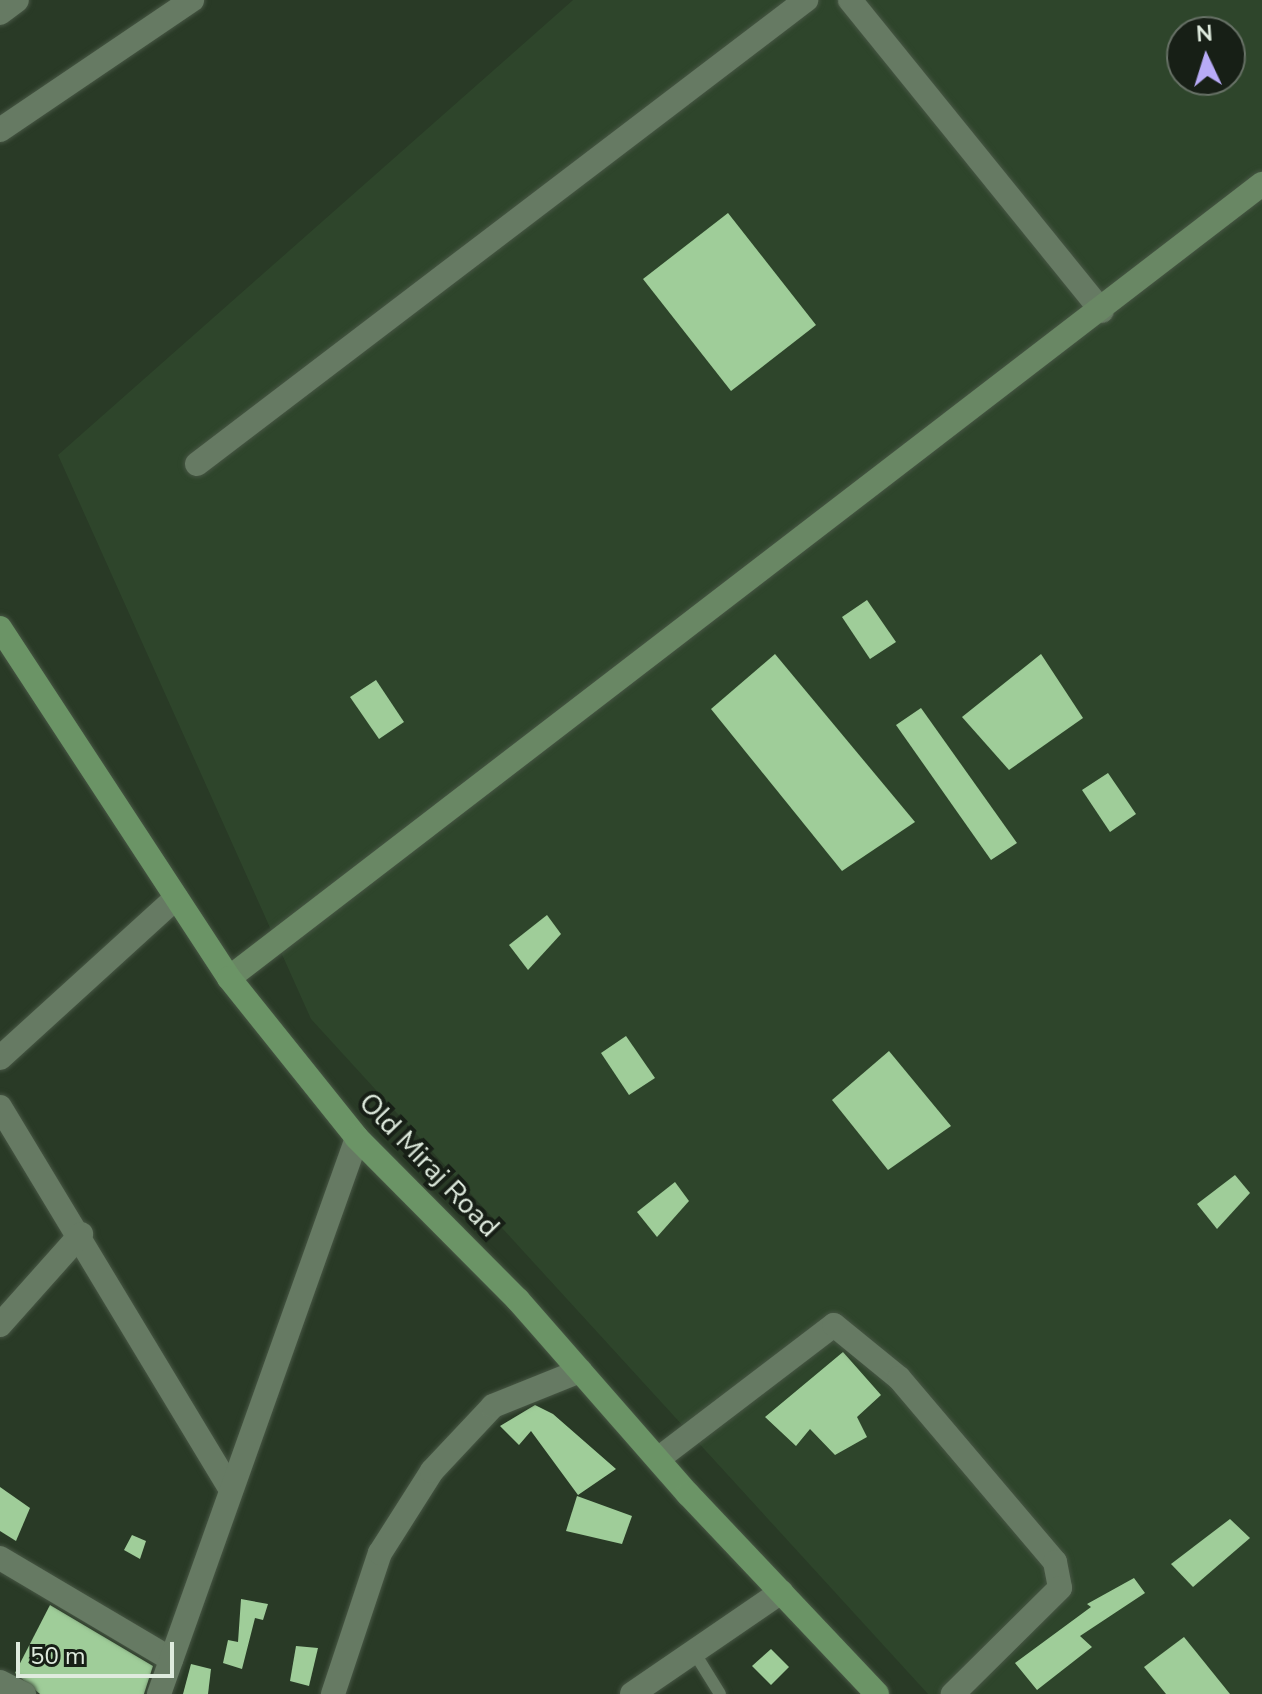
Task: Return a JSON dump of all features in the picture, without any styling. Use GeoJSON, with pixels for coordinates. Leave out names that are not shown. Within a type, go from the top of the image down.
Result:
{"type":"FeatureCollection","features":[{"type":"Feature","properties":{"kind":"main road"},"geometry":{"type":"LineString","coordinates":[[229,978],[1102,311],[1262,184]]}},
{"type":"Feature","properties":{"kind":"main road","name":"Old Miraj Road"},"geometry":{"type":"LineString","coordinates":[[0,628],[229,978],[357,1138],[580,1371],[877,1694]]}},
{"type":"Feature","properties":{"kind":"street"},"geometry":{"type":"LineString","coordinates":[[0,13],[17,0]]}},
{"type":"Feature","properties":{"kind":"street"},"geometry":{"type":"LineString","coordinates":[[0,130],[192,0]]}},
{"type":"Feature","properties":{"kind":"street"},"geometry":{"type":"LineString","coordinates":[[197,464],[806,0]]}},
{"type":"Feature","properties":{"kind":"street"},"geometry":{"type":"LineString","coordinates":[[850,0],[1102,311]]}},
{"type":"Feature","properties":{"kind":"street"},"geometry":{"type":"LineString","coordinates":[[0,1058],[176,898]]}},
{"type":"Feature","properties":{"kind":"street"},"geometry":{"type":"LineString","coordinates":[[0,1107],[81,1234],[231,1490]]}},
{"type":"Feature","properties":{"kind":"street"},"geometry":{"type":"LineString","coordinates":[[159,1694],[357,1138]]}},
{"type":"Feature","properties":{"kind":"street"},"geometry":{"type":"LineString","coordinates":[[0,1325],[81,1234]]}},
{"type":"Feature","properties":{"kind":"street"},"geometry":{"type":"LineString","coordinates":[[658,1459],[834,1325],[899,1378],[1055,1562],[1060,1588],[953,1694]]}},
{"type":"Feature","properties":{"kind":"street"},"geometry":{"type":"LineString","coordinates":[[333,1694],[380,1553],[432,1471],[493,1406],[580,1371]]}},
{"type":"Feature","properties":{"kind":"street"},"geometry":{"type":"LineString","coordinates":[[0,1558],[171,1659]]}},
{"type":"Feature","properties":{"kind":"street"},"geometry":{"type":"LineString","coordinates":[[632,1694],[781,1592]]}},
{"type":"Feature","properties":{"kind":"street"},"geometry":{"type":"LineString","coordinates":[[0,1682],[24,1694]]}},
{"type":"Feature","properties":{"kind":"lane"},"geometry":{"type":"LineString","coordinates":[[694,1652],[720,1694]]}},
{"type":"Feature","properties":{"kind":"shaded area"},"geometry":{"type":"Polygon","coordinates":[[[573,0],[1262,0],[1262,1694],[928,1694],[311,1019],[58,455],[573,0]]]}},
{"type":"Feature","properties":{"kind":"building"},"geometry":{"type":"Polygon","coordinates":[[[728,213],[816,325],[731,391],[643,279],[728,213]]]}},
{"type":"Feature","properties":{"kind":"building"},"geometry":{"type":"Polygon","coordinates":[[[867,600],[896,642],[870,659],[842,617],[867,600]]]}},
{"type":"Feature","properties":{"kind":"building"},"geometry":{"type":"Polygon","coordinates":[[[775,654],[915,822],[842,871],[711,709],[775,654]]]}},
{"type":"Feature","properties":{"kind":"building"},"geometry":{"type":"Polygon","coordinates":[[[1041,654],[1083,718],[1009,770],[962,717],[1041,654]]]}},
{"type":"Feature","properties":{"kind":"building"},"geometry":{"type":"Polygon","coordinates":[[[376,680],[404,722],[379,739],[350,697],[376,680]]]}},
{"type":"Feature","properties":{"kind":"building"},"geometry":{"type":"Polygon","coordinates":[[[921,708],[1017,843],[991,860],[896,725],[921,708]]]}},
{"type":"Feature","properties":{"kind":"building"},"geometry":{"type":"Polygon","coordinates":[[[1108,773],[1136,814],[1110,832],[1082,790],[1108,773]]]}},
{"type":"Feature","properties":{"kind":"building"},"geometry":{"type":"Polygon","coordinates":[[[547,915],[561,934],[528,970],[509,945],[547,915]]]}},
{"type":"Feature","properties":{"kind":"building"},"geometry":{"type":"Polygon","coordinates":[[[626,1036],[655,1078],[629,1095],[601,1053],[626,1036]]]}},
{"type":"Feature","properties":{"kind":"building"},"geometry":{"type":"Polygon","coordinates":[[[889,1051],[951,1126],[888,1170],[832,1100],[889,1051]]]}},
{"type":"Feature","properties":{"kind":"building"},"geometry":{"type":"Polygon","coordinates":[[[1235,1175],[1250,1193],[1217,1229],[1197,1204],[1235,1175]]]}},
{"type":"Feature","properties":{"kind":"building"},"geometry":{"type":"Polygon","coordinates":[[[675,1182],[689,1201],[657,1237],[637,1212],[675,1182]]]}},
{"type":"Feature","properties":{"kind":"building"},"geometry":{"type":"Polygon","coordinates":[[[843,1352],[881,1395],[857,1417],[867,1437],[835,1455],[810,1429],[796,1446],[765,1417],[843,1352]]]}},
{"type":"Feature","properties":{"kind":"building"},"geometry":{"type":"Polygon","coordinates":[[[535,1405],[553,1414],[616,1469],[578,1495],[531,1431],[519,1445],[500,1426],[535,1405]]]}},
{"type":"Feature","properties":{"kind":"building"},"geometry":{"type":"Polygon","coordinates":[[[0,1487],[30,1508],[16,1541],[0,1531],[0,1487]]]}},
{"type":"Feature","properties":{"kind":"building"},"geometry":{"type":"Polygon","coordinates":[[[577,1496],[632,1516],[622,1544],[566,1531],[577,1496]]]}},
{"type":"Feature","properties":{"kind":"building"},"geometry":{"type":"Polygon","coordinates":[[[1230,1519],[1250,1538],[1193,1587],[1171,1564],[1230,1519]]]}},
{"type":"Feature","properties":{"kind":"building"},"geometry":{"type":"Polygon","coordinates":[[[132,1535],[146,1541],[140,1559],[124,1550],[132,1535]]]}},
{"type":"Feature","properties":{"kind":"building"},"geometry":{"type":"Polygon","coordinates":[[[1134,1578],[1145,1593],[1080,1636],[1092,1647],[1037,1690],[1015,1663],[1091,1607],[1087,1604],[1134,1578]]]}},
{"type":"Feature","properties":{"kind":"building"},"geometry":{"type":"Polygon","coordinates":[[[241,1599],[268,1604],[263,1620],[255,1618],[242,1669],[223,1663],[228,1640],[238,1642],[241,1599]]]}},
{"type":"Feature","properties":{"kind":"building"},"geometry":{"type":"Polygon","coordinates":[[[50,1605],[153,1666],[144,1694],[40,1694],[15,1673],[50,1605]]]}},
{"type":"Feature","properties":{"kind":"building"},"geometry":{"type":"Polygon","coordinates":[[[1184,1637],[1230,1694],[1166,1694],[1144,1667],[1184,1637]]]}},
{"type":"Feature","properties":{"kind":"building"},"geometry":{"type":"Polygon","coordinates":[[[296,1646],[318,1648],[309,1686],[290,1681],[296,1646]]]}},
{"type":"Feature","properties":{"kind":"building"},"geometry":{"type":"Polygon","coordinates":[[[771,1649],[789,1667],[771,1685],[752,1666],[771,1649]]]}},
{"type":"Feature","properties":{"kind":"building"},"geometry":{"type":"Polygon","coordinates":[[[191,1664],[211,1669],[208,1694],[183,1694],[191,1664]]]}}]}
